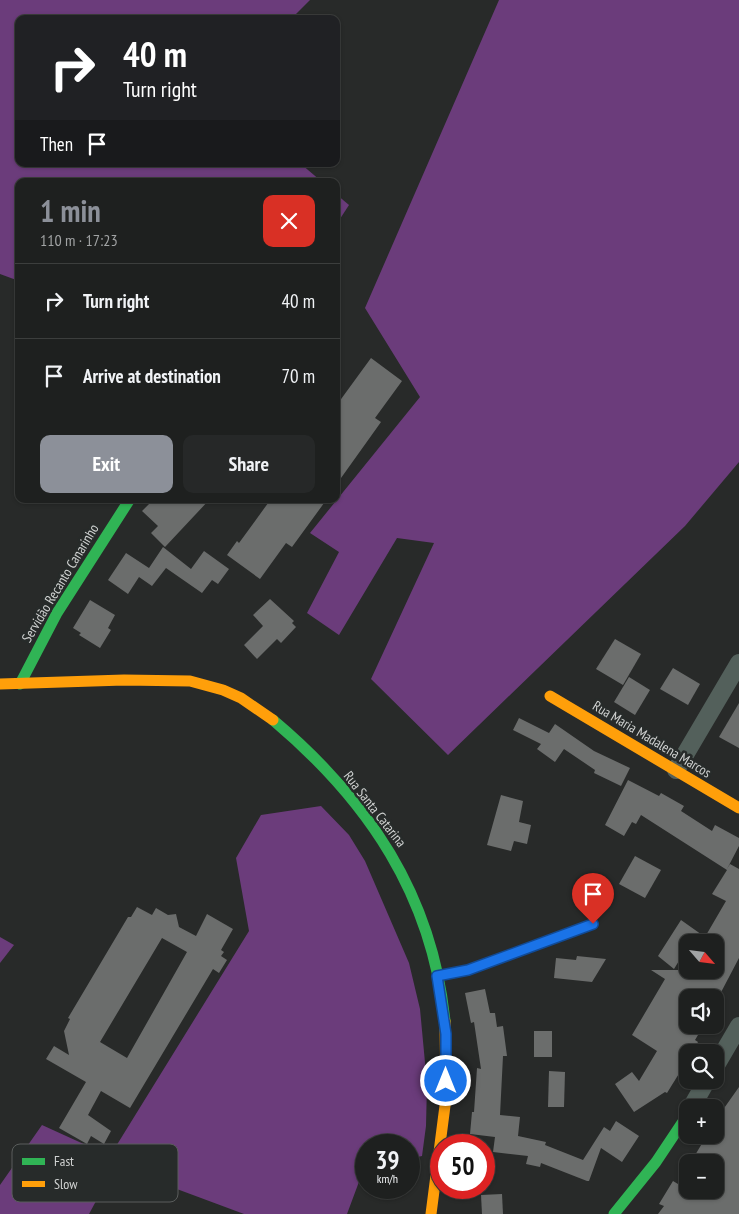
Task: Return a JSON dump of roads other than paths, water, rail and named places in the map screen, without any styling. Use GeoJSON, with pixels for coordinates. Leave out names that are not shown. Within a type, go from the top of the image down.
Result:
{"type":"FeatureCollection","features":[{"type":"Feature","properties":{"kind":"main road","name":"Servidão Recanto Canarinho"},"geometry":{"type":"LineString","coordinates":[[20,684],[57,614],[127,503]]}},
{"type":"Feature","properties":{"kind":"main road","name":"Rua Santa Catarina"},"geometry":{"type":"LineString","coordinates":[[0,684],[168,680],[204,683],[233,694],[266,714],[313,757],[352,800],[389,850],[418,906],[431,943],[446,1034],[447,1066],[445,1106],[431,1214]]}},
{"type":"Feature","properties":{"kind":"main road","name":"Rua Maria Madalena Marcos"},"geometry":{"type":"LineString","coordinates":[[550,696],[739,808]]}},
{"type":"Feature","properties":{"kind":"main road"},"geometry":{"type":"LineString","coordinates":[[614,1214],[656,1162],[679,1128]]}},
{"type":"Feature","properties":{"kind":"street"},"geometry":{"type":"LineString","coordinates":[[676,770],[739,664]]}},
{"type":"Feature","properties":{"kind":"street"},"geometry":{"type":"LineString","coordinates":[[724,1052],[739,1026]]}},
{"type":"Feature","properties":{"kind":"lane"},"geometry":{"type":"LineString","coordinates":[[437,976],[468,970],[593,924]]}}]}
